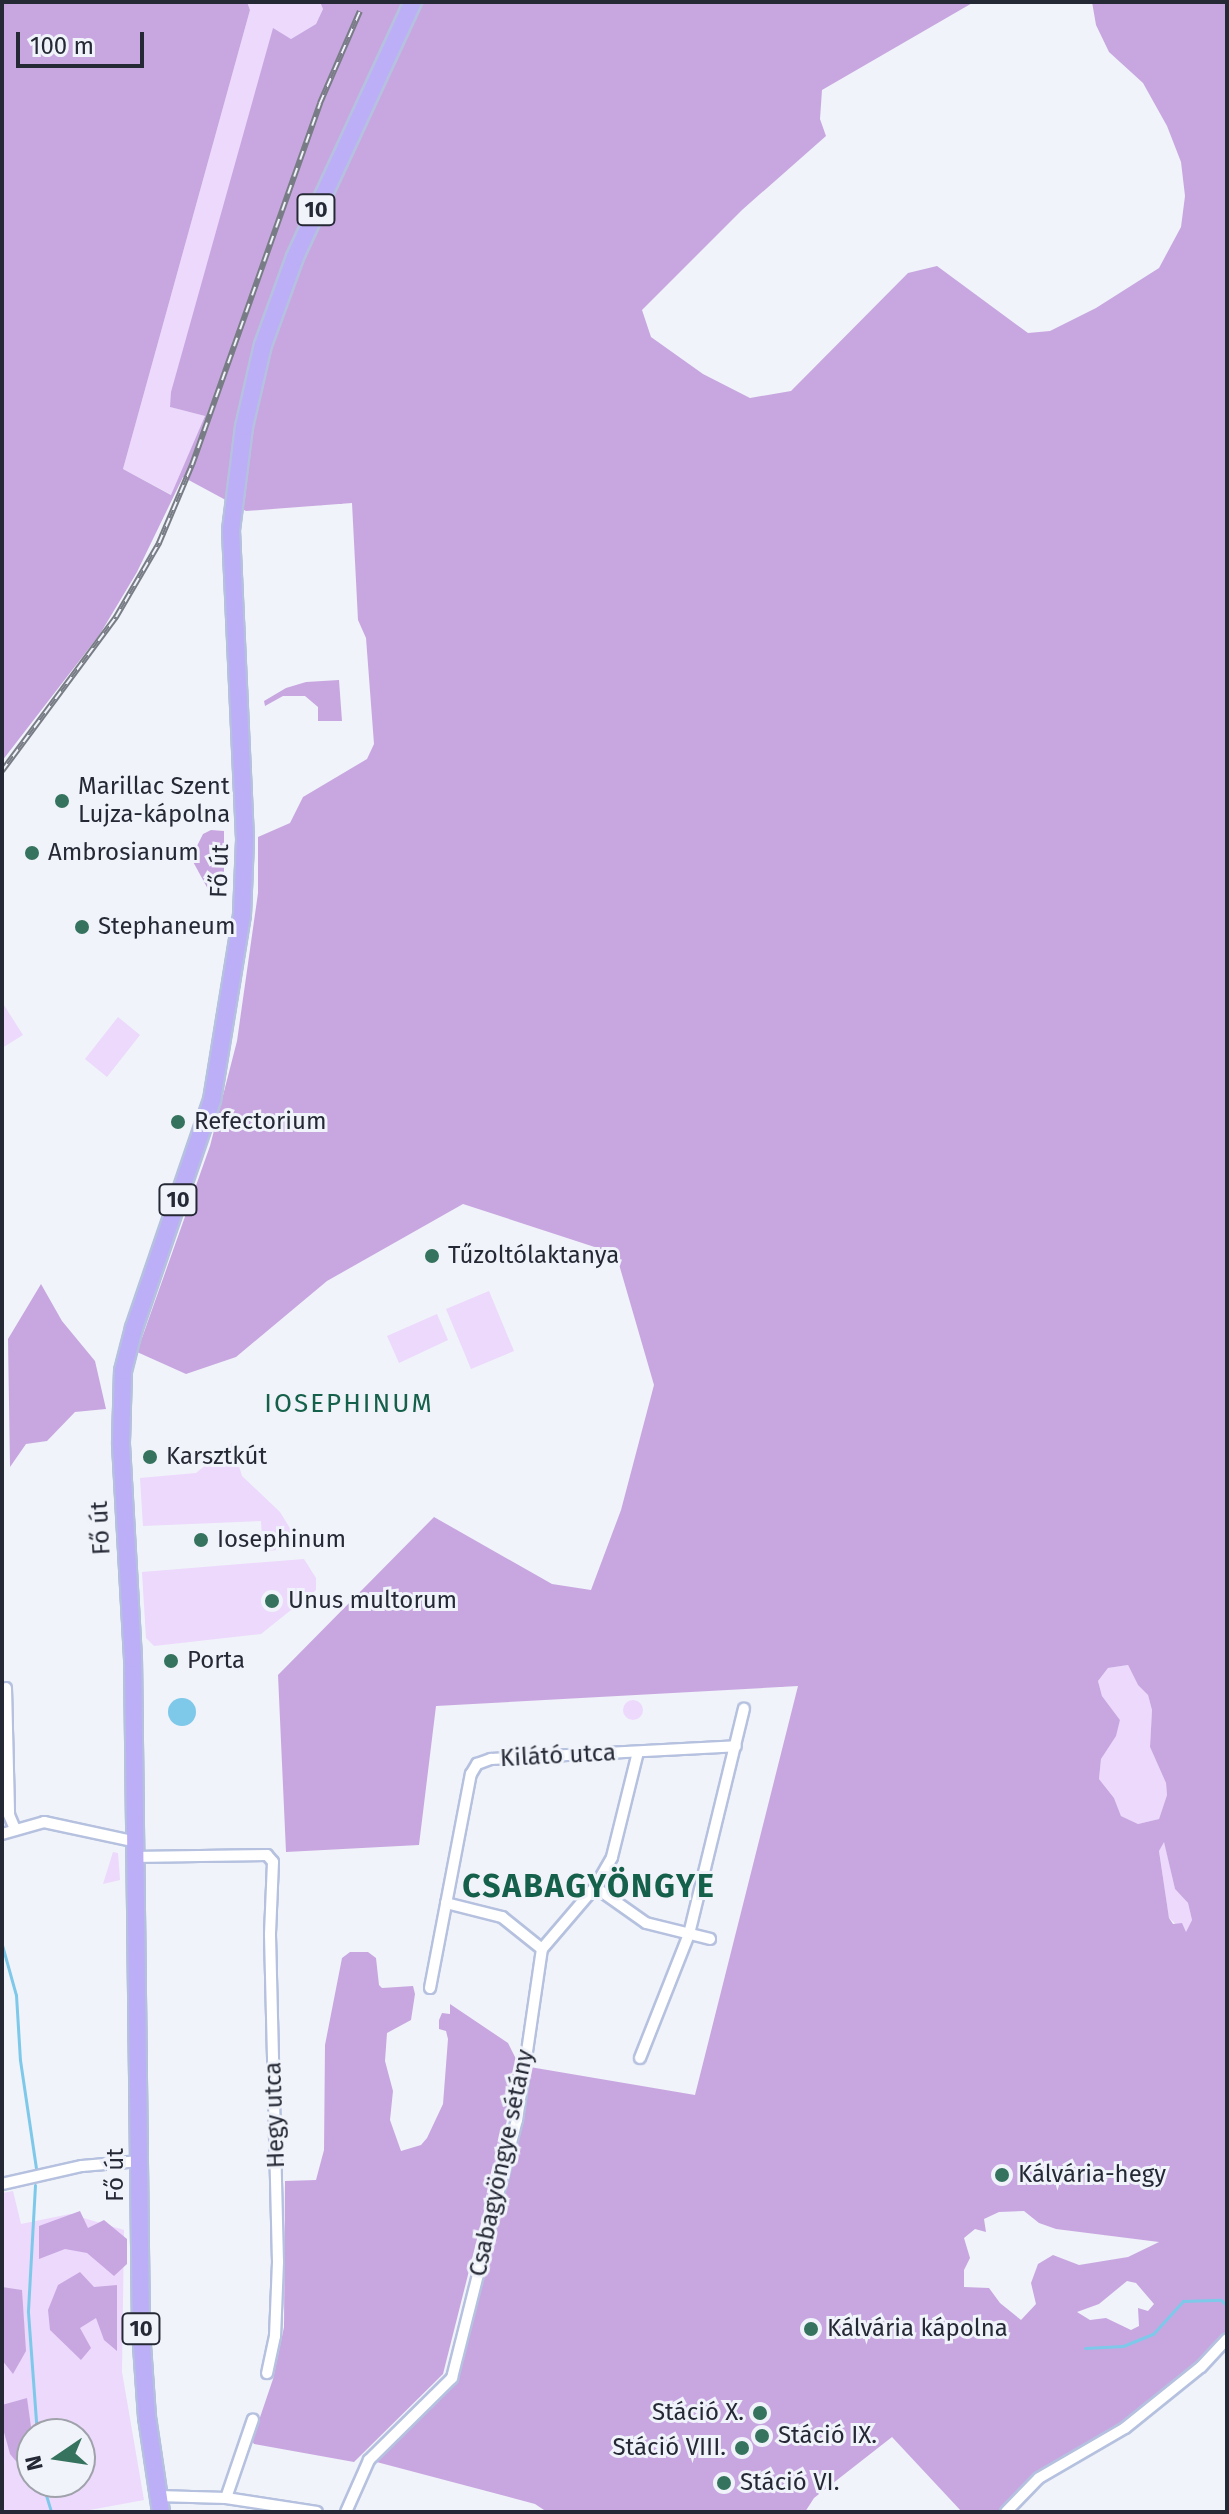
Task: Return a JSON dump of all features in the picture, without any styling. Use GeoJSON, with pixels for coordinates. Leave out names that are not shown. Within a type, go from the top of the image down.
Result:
{"type":"FeatureCollection","features":[{"type":"Feature","properties":{"kind":"main road","name":"Fő út"},"geometry":{"type":"LineString","coordinates":[[160,2504],[142,2357],[133,1849],[133,1659],[121,1442],[122,1383],[134,1328],[212,1100],[237,958],[245,839],[231,558],[235,483],[263,345],[295,257],[413,2]]}},
{"type":"Feature","properties":{"kind":"street"},"geometry":{"type":"LineString","coordinates":[[6,1688],[9,1815],[15,1829]]}},
{"type":"Feature","properties":{"kind":"street"},"geometry":{"type":"LineString","coordinates":[[640,2058],[689,1934],[744,1709]]}},
{"type":"Feature","properties":{"kind":"street","name":"Kilátó utca"},"geometry":{"type":"LineString","coordinates":[[430,1988],[471,1774],[477,1764],[491,1759],[736,1746]]}},
{"type":"Feature","properties":{"kind":"street"},"geometry":{"type":"LineString","coordinates":[[446,1903],[502,1917],[542,1949],[595,1887],[612,1857],[638,1752]]}},
{"type":"Feature","properties":{"kind":"street"},"geometry":{"type":"LineString","coordinates":[[2,1834],[44,1822],[133,1849]]}},
{"type":"Feature","properties":{"kind":"street","name":"Hegy utca"},"geometry":{"type":"LineString","coordinates":[[133,1849],[271,1857],[278,2262],[277,2319],[267,2373]]}},
{"type":"Feature","properties":{"kind":"street"},"geometry":{"type":"LineString","coordinates":[[595,1887],[646,1923],[710,1939]]}},
{"type":"Feature","properties":{"kind":"street","name":"Csabagyöngye sétány"},"geometry":{"type":"LineString","coordinates":[[346,2512],[369,2460],[452,2378],[517,2120],[542,1949]]}},
{"type":"Feature","properties":{"kind":"street"},"geometry":{"type":"LineString","coordinates":[[2,2184],[82,2166],[140,2161]]}},
{"type":"Feature","properties":{"kind":"street"},"geometry":{"type":"LineString","coordinates":[[1006,2512],[1039,2478],[1125,2428],[1201,2367],[1227,2339]]}},
{"type":"Feature","properties":{"kind":"street"},"geometry":{"type":"LineString","coordinates":[[226,2498],[253,2419]]}},
{"type":"Feature","properties":{"kind":"street"},"geometry":{"type":"LineString","coordinates":[[160,2504],[226,2498],[317,2512]]}},
{"type":"Feature","properties":{"kind":"shaded area"},"geometry":{"type":"Polygon","coordinates":[[[2,2],[247,2],[250,10],[123,469],[171,495],[205,416],[170,407],[171,392],[273,28],[291,39],[316,24],[323,9],[320,2],[974,2],[822,90],[820,119],[826,136],[742,210],[642,310],[651,337],[703,374],[750,398],[791,391],[908,273],[937,266],[1028,333],[1050,331],[1096,308],[1159,268],[1181,227],[1185,196],[1181,162],[1167,126],[1143,83],[1109,52],[1096,25],[1092,2],[1227,2],[1227,2335],[1199,2365],[1142,2411],[1023,2488],[1000,2512],[962,2512],[892,2437],[814,2498],[805,2512],[547,2512],[535,2504],[369,2460],[447,2386],[483,2259],[524,2066],[695,2095],[798,1686],[436,1706],[419,1845],[286,1852],[278,1675],[434,1517],[552,1584],[591,1590],[621,1510],[654,1385],[616,1254],[463,1204],[327,1281],[236,1357],[186,1374],[137,1352],[210,1146],[237,1041],[258,893],[258,837],[290,823],[303,797],[367,759],[374,744],[366,638],[358,620],[352,503],[246,511],[183,477],[137,572],[100,634],[2,761],[2,2]],[[1128,1665],[1108,1668],[1098,1681],[1102,1696],[1120,1720],[1116,1736],[1101,1759],[1099,1779],[1114,1798],[1121,1816],[1138,1824],[1159,1819],[1167,1795],[1166,1783],[1150,1747],[1152,1710],[1148,1695],[1138,1685],[1128,1665]],[[1164,1842],[1159,1851],[1169,1918],[1173,1924],[1182,1923],[1186,1932],[1192,1920],[1188,1903],[1175,1889],[1164,1842]],[[1024,2211],[999,2212],[984,2219],[986,2232],[975,2229],[964,2238],[970,2258],[964,2270],[964,2287],[989,2288],[1000,2303],[1021,2320],[1036,2304],[1031,2283],[1038,2264],[1053,2255],[1079,2265],[1128,2257],[1159,2242],[1056,2229],[1039,2223],[1024,2211]],[[1127,2281],[1099,2304],[1077,2312],[1090,2320],[1106,2318],[1131,2330],[1139,2326],[1138,2308],[1148,2311],[1154,2304],[1136,2283],[1127,2281]]]}},
{"type":"Feature","properties":{"kind":"shaded area"},"geometry":{"type":"Polygon","coordinates":[[[247,2],[320,2],[323,9],[316,24],[291,39],[273,29],[170,407],[205,416],[172,495],[123,469],[250,10],[247,2]]]}},
{"type":"Feature","properties":{"kind":"shaded area"},"geometry":{"type":"Polygon","coordinates":[[[339,680],[342,721],[318,721],[318,707],[305,696],[283,696],[265,706],[264,701],[286,688],[306,682],[339,680]]]}},
{"type":"Feature","properties":{"kind":"shaded area"},"geometry":{"type":"Polygon","coordinates":[[[211,830],[224,831],[224,879],[218,888],[209,891],[191,858],[203,834],[211,830]]]}},
{"type":"Feature","properties":{"kind":"shaded area"},"geometry":{"type":"Polygon","coordinates":[[[2,1002],[23,1035],[2,1048],[2,1002]]]}},
{"type":"Feature","properties":{"kind":"shaded area"},"geometry":{"type":"Polygon","coordinates":[[[118,1017],[140,1035],[107,1077],[85,1059],[118,1017]]]}},
{"type":"Feature","properties":{"kind":"shaded area"},"geometry":{"type":"Polygon","coordinates":[[[41,1284],[62,1321],[95,1361],[106,1409],[75,1412],[47,1441],[26,1444],[10,1467],[8,1339],[41,1284]]]}},
{"type":"Feature","properties":{"kind":"shaded area"},"geometry":{"type":"Polygon","coordinates":[[[489,1291],[514,1351],[471,1369],[446,1309],[489,1291]]]}},
{"type":"Feature","properties":{"kind":"shaded area"},"geometry":{"type":"Polygon","coordinates":[[[437,1314],[448,1340],[399,1363],[387,1336],[437,1314]]]}},
{"type":"Feature","properties":{"kind":"shaded area"},"geometry":{"type":"Polygon","coordinates":[[[232,1443],[242,1476],[280,1512],[299,1543],[296,1549],[263,1551],[261,1521],[143,1526],[140,1478],[196,1473],[232,1443]]]}},
{"type":"Feature","properties":{"kind":"shaded area"},"geometry":{"type":"Polygon","coordinates":[[[304,1559],[316,1578],[316,1590],[261,1634],[154,1646],[146,1638],[142,1572],[304,1559]]]}},
{"type":"Feature","properties":{"kind":"shaded area"},"geometry":{"type":"Polygon","coordinates":[[[1128,1665],[1138,1685],[1148,1695],[1152,1710],[1150,1747],[1166,1783],[1167,1795],[1159,1819],[1138,1824],[1121,1816],[1114,1798],[1099,1779],[1101,1759],[1115,1736],[1120,1720],[1102,1696],[1098,1681],[1108,1668],[1128,1665]]]}},
{"type":"Feature","properties":{"kind":"shaded area"},"geometry":{"type":"Polygon","coordinates":[[[629,1700],[637,1700],[643,1710],[637,1720],[629,1720],[623,1714],[623,1706],[629,1700]]]}},
{"type":"Feature","properties":{"kind":"shaded area"},"geometry":{"type":"Polygon","coordinates":[[[1164,1840],[1175,1889],[1188,1903],[1192,1920],[1186,1933],[1169,1918],[1159,1851],[1164,1840]]]}},
{"type":"Feature","properties":{"kind":"shaded area"},"geometry":{"type":"Polygon","coordinates":[[[113,1852],[118,1853],[120,1880],[103,1884],[113,1852]]]}},
{"type":"Feature","properties":{"kind":"shaded area"},"geometry":{"type":"Polygon","coordinates":[[[350,1952],[368,1952],[376,1958],[382,1988],[413,1986],[415,1994],[411,2020],[387,2033],[385,2061],[393,2091],[390,2120],[401,2151],[421,2145],[443,2104],[448,2039],[446,2031],[439,2029],[439,2020],[442,2013],[450,2014],[450,2004],[508,2043],[516,2059],[507,2120],[443,2374],[354,2462],[254,2444],[252,2441],[273,2379],[284,2327],[285,2181],[316,2180],[324,2150],[325,2045],[342,1958],[350,1952]]]}},
{"type":"Feature","properties":{"kind":"shaded area"},"geometry":{"type":"Polygon","coordinates":[[[13,2191],[21,2224],[70,2214],[124,2230],[122,2372],[144,2500],[79,2512],[2,2512],[2,2193],[13,2191]]]}},
{"type":"Feature","properties":{"kind":"shaded area"},"geometry":{"type":"Polygon","coordinates":[[[80,2211],[88,2228],[104,2220],[127,2239],[127,2264],[114,2276],[87,2253],[65,2249],[39,2259],[39,2226],[80,2211]]]}},
{"type":"Feature","properties":{"kind":"shaded area"},"geometry":{"type":"Polygon","coordinates":[[[80,2272],[94,2287],[117,2285],[117,2351],[104,2340],[96,2318],[80,2328],[91,2348],[81,2360],[50,2330],[48,2310],[58,2285],[80,2272]]]}},
{"type":"Feature","properties":{"kind":"shaded area"},"geometry":{"type":"Polygon","coordinates":[[[2,2287],[22,2290],[26,2351],[13,2374],[2,2360],[2,2287]]]}},
{"type":"Feature","properties":{"kind":"shaded area"},"geometry":{"type":"Polygon","coordinates":[[[27,2398],[30,2418],[16,2418],[16,2461],[10,2454],[2,2425],[2,2405],[27,2398]]]}},
{"type":"Feature","properties":{"kind":"water"},"geometry":{"type":"Polygon","coordinates":[[[182,1698],[192,1702],[196,1712],[192,1722],[182,1726],[172,1722],[168,1712],[172,1702],[182,1698]]]}},
{"type":"Feature","properties":{"kind":"waterway"},"geometry":{"type":"LineString","coordinates":[[2,1945],[16,1995],[20,2060],[36,2169]]}},
{"type":"Feature","properties":{"kind":"waterway"},"geometry":{"type":"LineString","coordinates":[[35,2185],[28,2312],[36,2418]]}},
{"type":"Feature","properties":{"kind":"waterway"},"geometry":{"type":"LineString","coordinates":[[1085,2348],[1123,2346],[1153,2334],[1183,2301],[1221,2300],[1227,2306]]}},
{"type":"Feature","properties":{"kind":"waterway"},"geometry":{"type":"LineString","coordinates":[[47,2498],[51,2512]]}},
{"type":"Feature","properties":{"kind":"railway"},"geometry":{"type":"LineString","coordinates":[[2,771],[116,617],[159,543],[192,465],[320,103],[360,11]]}},
{"type":"Feature","properties":{"kind":"place","name":"Marillac Szent Lujza-kápolna"},"geometry":{"type":"Point","coordinates":[62,801]}},
{"type":"Feature","properties":{"kind":"place","name":"Ambrosianum"},"geometry":{"type":"Point","coordinates":[32,853]}},
{"type":"Feature","properties":{"kind":"place","name":"Stephaneum"},"geometry":{"type":"Point","coordinates":[82,927]}},
{"type":"Feature","properties":{"kind":"place","name":"Refectorium"},"geometry":{"type":"Point","coordinates":[178,1122]}},
{"type":"Feature","properties":{"kind":"place","name":"Tűzoltólaktanya"},"geometry":{"type":"Point","coordinates":[432,1256]}},
{"type":"Feature","properties":{"kind":"place","name":"Karsztkút"},"geometry":{"type":"Point","coordinates":[150,1457]}},
{"type":"Feature","properties":{"kind":"place","name":"Iosephinum"},"geometry":{"type":"Point","coordinates":[201,1540]}},
{"type":"Feature","properties":{"kind":"place","name":"Unus multorum"},"geometry":{"type":"Point","coordinates":[272,1601]}},
{"type":"Feature","properties":{"kind":"place","name":"Porta"},"geometry":{"type":"Point","coordinates":[171,1661]}},
{"type":"Feature","properties":{"kind":"place","name":"Kálvária-hegy"},"geometry":{"type":"Point","coordinates":[1002,2175]}},
{"type":"Feature","properties":{"kind":"place","name":"Kálvária kápolna"},"geometry":{"type":"Point","coordinates":[811,2329]}},
{"type":"Feature","properties":{"kind":"place","name":"Stáció X."},"geometry":{"type":"Point","coordinates":[760,2413]}},
{"type":"Feature","properties":{"kind":"place","name":"Stáció IX."},"geometry":{"type":"Point","coordinates":[762,2436]}},
{"type":"Feature","properties":{"kind":"place","name":"Stáció VIII."},"geometry":{"type":"Point","coordinates":[742,2448]}},
{"type":"Feature","properties":{"kind":"place","name":"Stáció VI."},"geometry":{"type":"Point","coordinates":[724,2483]}},
{"type":"Feature","properties":{"kind":"district","name":"IOSEPHINUM"},"geometry":{"type":"Point","coordinates":[349,1404]}},
{"type":"Feature","properties":{"kind":"district","name":"CSABAGYÖNGYE"},"geometry":{"type":"Point","coordinates":[589,1886]}}]}
